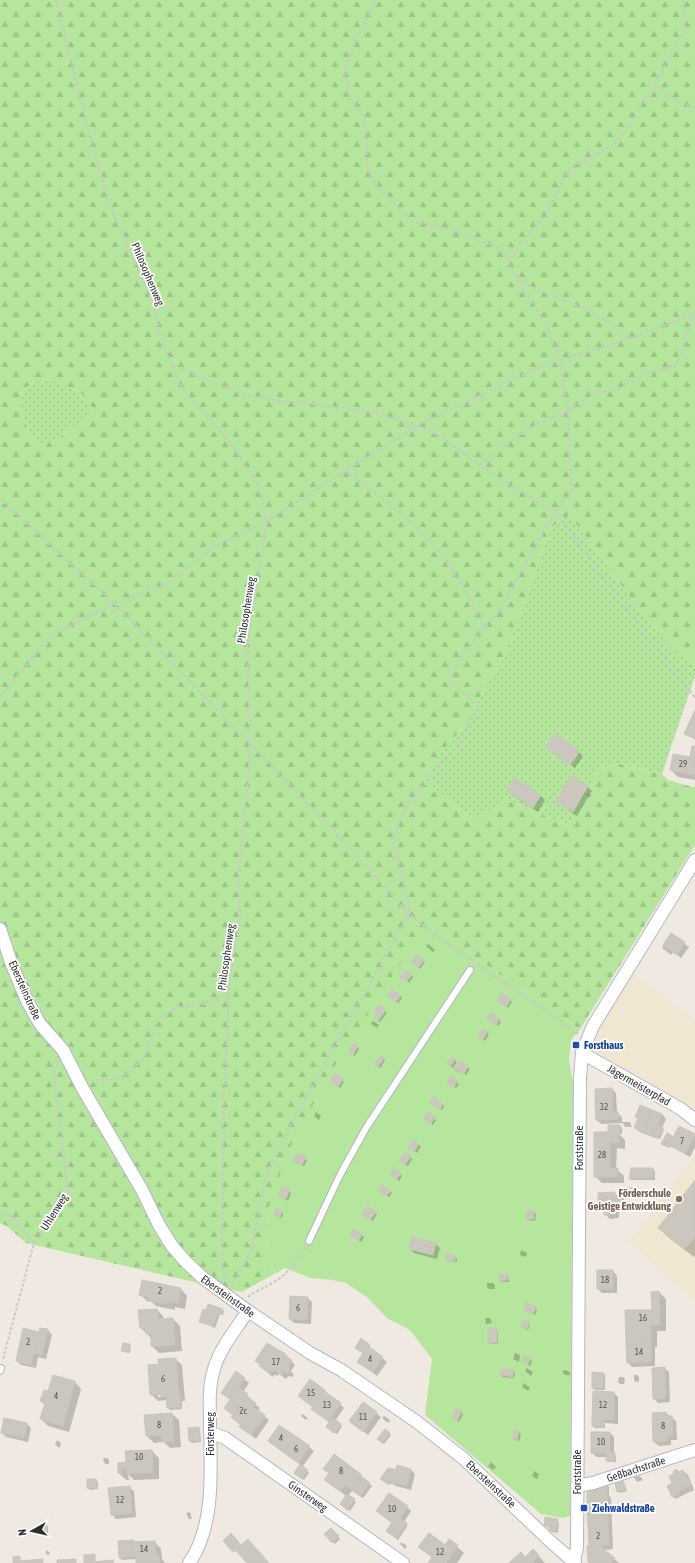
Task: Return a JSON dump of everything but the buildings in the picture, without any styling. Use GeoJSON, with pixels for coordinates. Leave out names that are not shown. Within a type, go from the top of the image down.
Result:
{"type":"FeatureCollection","features":[{"type":"Feature","properties":{"kind":"street","name":"Forststraße"},"geometry":{"type":"LineString","coordinates":[[574,1563],[578,1547],[577,1486],[580,1077],[582,1053],[593,1026],[695,860]]}},
{"type":"Feature","properties":{"kind":"street","name":"Ebersteinstraße"},"geometry":{"type":"LineString","coordinates":[[0,929],[12,965],[27,1000],[40,1024],[62,1050],[142,1190],[159,1225],[172,1246],[186,1262],[202,1277],[244,1308],[310,1353],[341,1370],[423,1427],[464,1459],[574,1563]]}},
{"type":"Feature","properties":{"kind":"street","name":"Jägermeisterpfad"},"geometry":{"type":"LineString","coordinates":[[582,1053],[682,1110],[695,1120]]}},
{"type":"Feature","properties":{"kind":"street","name":"Försterweg"},"geometry":{"type":"LineString","coordinates":[[189,1563],[200,1543],[209,1508],[211,1433],[210,1388],[214,1368],[244,1308]]}},
{"type":"Feature","properties":{"kind":"street","name":"Ginsterweg"},"geometry":{"type":"LineString","coordinates":[[211,1433],[225,1438],[403,1563]]}},
{"type":"Feature","properties":{"kind":"street","name":"Geßbachstraße"},"geometry":{"type":"LineString","coordinates":[[577,1486],[593,1483],[695,1450]]}},
{"type":"Feature","properties":{"kind":"lane"},"geometry":{"type":"LineString","coordinates":[[309,1241],[340,1175],[366,1128],[470,970]]}},
{"type":"Feature","properties":{"kind":"path","name":"Philosophenweg"},"geometry":{"type":"LineString","coordinates":[[56,0],[92,145],[112,211],[154,304],[160,335],[172,365],[183,390],[230,442],[258,485],[268,521],[248,646],[250,743],[249,769],[240,867],[240,924],[234,950],[228,994],[228,1026],[224,1092],[222,1221],[222,1256],[227,1295]]}},
{"type":"Feature","properties":{"kind":"path"},"geometry":{"type":"LineString","coordinates":[[227,1295],[251,1251],[267,1173],[291,1124],[409,914],[409,901],[392,839],[408,803],[463,739],[478,706],[450,680],[463,653],[498,612],[555,512],[572,489],[568,412],[560,360],[546,325],[516,277],[502,250],[454,230],[410,221],[372,180],[367,164],[366,118],[349,98],[345,71],[355,41],[376,0]]}},
{"type":"Feature","properties":{"kind":"path"},"geometry":{"type":"LineString","coordinates":[[509,263],[523,239],[546,216],[561,182],[575,164],[590,158],[614,144],[625,133],[642,103],[655,85],[685,28],[683,0]]}},
{"type":"Feature","properties":{"kind":"path"},"geometry":{"type":"LineString","coordinates":[[655,85],[678,102],[695,108]]}},
{"type":"Feature","properties":{"kind":"path"},"geometry":{"type":"LineString","coordinates":[[516,277],[531,287],[593,312],[612,324],[628,339]]}},
{"type":"Feature","properties":{"kind":"path"},"geometry":{"type":"LineString","coordinates":[[0,697],[51,635],[115,604],[169,582],[213,547],[268,521],[417,426],[531,371],[560,360],[628,339],[694,314]]}},
{"type":"Feature","properties":{"kind":"path"},"geometry":{"type":"LineString","coordinates":[[480,465],[488,457],[532,427],[554,416],[568,412],[595,392],[617,390],[644,374],[677,365],[694,314]]}},
{"type":"Feature","properties":{"kind":"path"},"geometry":{"type":"LineString","coordinates":[[172,365],[234,391],[266,399],[371,411],[417,426],[438,435],[480,465],[555,512],[695,698]]}},
{"type":"Feature","properties":{"kind":"path"},"geometry":{"type":"LineString","coordinates":[[346,471],[408,519],[443,555],[468,595],[484,628]]}},
{"type":"Feature","properties":{"kind":"path"},"geometry":{"type":"LineString","coordinates":[[0,499],[115,604],[250,743],[266,762],[325,821],[409,914],[437,936],[587,1039]]}},
{"type":"Feature","properties":{"kind":"path"},"geometry":{"type":"LineString","coordinates":[[79,1081],[123,1078],[145,1057],[158,1019],[178,1007],[203,1004],[228,994]]}},
{"type":"Feature","properties":{"kind":"path","name":"Uhlenweg"},"geometry":{"type":"LineString","coordinates":[[0,1370],[34,1243],[68,1193],[53,1064],[62,1050]]}},
{"type":"Feature","properties":{"kind":"path"},"geometry":{"type":"LineString","coordinates":[[0,1210],[12,1217],[34,1243]]}},
{"type":"Feature","properties":{"kind":"path"},"geometry":{"type":"LineString","coordinates":[[244,1308],[256,1290],[274,1282],[296,1262],[309,1241]]}},
{"type":"Feature","properties":{"kind":"shaded area"},"geometry":{"type":"Polygon","coordinates":[[[633,974],[695,1020],[695,1110],[598,1053],[592,1045],[591,1037],[633,974]]]}},
{"type":"Feature","properties":{"kind":"shaded area","name":"Förderschule Geistige Entwicklung"},"geometry":{"type":"Polygon","coordinates":[[[695,1156],[695,1301],[629,1242],[695,1156]]]}},
{"type":"Feature","properties":{"kind":"green space"},"geometry":{"type":"Polygon","coordinates":[[[0,0],[695,0],[695,665],[677,654],[647,620],[570,515],[551,527],[509,646],[465,724],[430,767],[433,788],[473,819],[484,815],[505,801],[515,803],[566,825],[580,815],[597,769],[620,764],[662,774],[668,780],[692,787],[695,786],[695,845],[580,1029],[442,935],[428,928],[268,1209],[265,1279],[242,1292],[26,1243],[7,1226],[0,1223],[0,0]],[[50,379],[31,383],[22,392],[20,407],[30,434],[39,444],[53,442],[90,415],[91,405],[80,392],[50,379]]]}},
{"type":"Feature","properties":{"kind":"green space"},"geometry":{"type":"Polygon","coordinates":[[[50,379],[80,392],[91,405],[90,415],[53,442],[39,444],[30,434],[20,407],[22,392],[31,383],[50,379]]]}},
{"type":"Feature","properties":{"kind":"green space"},"geometry":{"type":"Polygon","coordinates":[[[570,515],[647,620],[677,654],[695,665],[695,676],[662,774],[620,764],[597,769],[580,815],[566,825],[515,803],[505,801],[484,815],[473,819],[433,788],[430,767],[465,724],[509,646],[551,527],[570,515]]]}},
{"type":"Feature","properties":{"kind":"green space"},"geometry":{"type":"Polygon","coordinates":[[[428,928],[442,935],[580,1029],[571,1040],[569,1060],[573,1083],[570,1516],[562,1518],[541,1514],[425,1415],[432,1359],[410,1330],[387,1318],[368,1298],[346,1283],[311,1278],[285,1268],[265,1279],[268,1209],[289,1149],[330,1073],[422,930],[428,928]]]}},
{"type":"Feature","properties":{"kind":"place","name":"Forsthaus"},"geometry":{"type":"Point","coordinates":[576,1045]}},
{"type":"Feature","properties":{"kind":"place","name":"Förderschule Geistige Entwicklung"},"geometry":{"type":"Point","coordinates":[679,1199]}},
{"type":"Feature","properties":{"kind":"place","name":"Ziehwaldstraße"},"geometry":{"type":"Point","coordinates":[584,1508]}}]}
